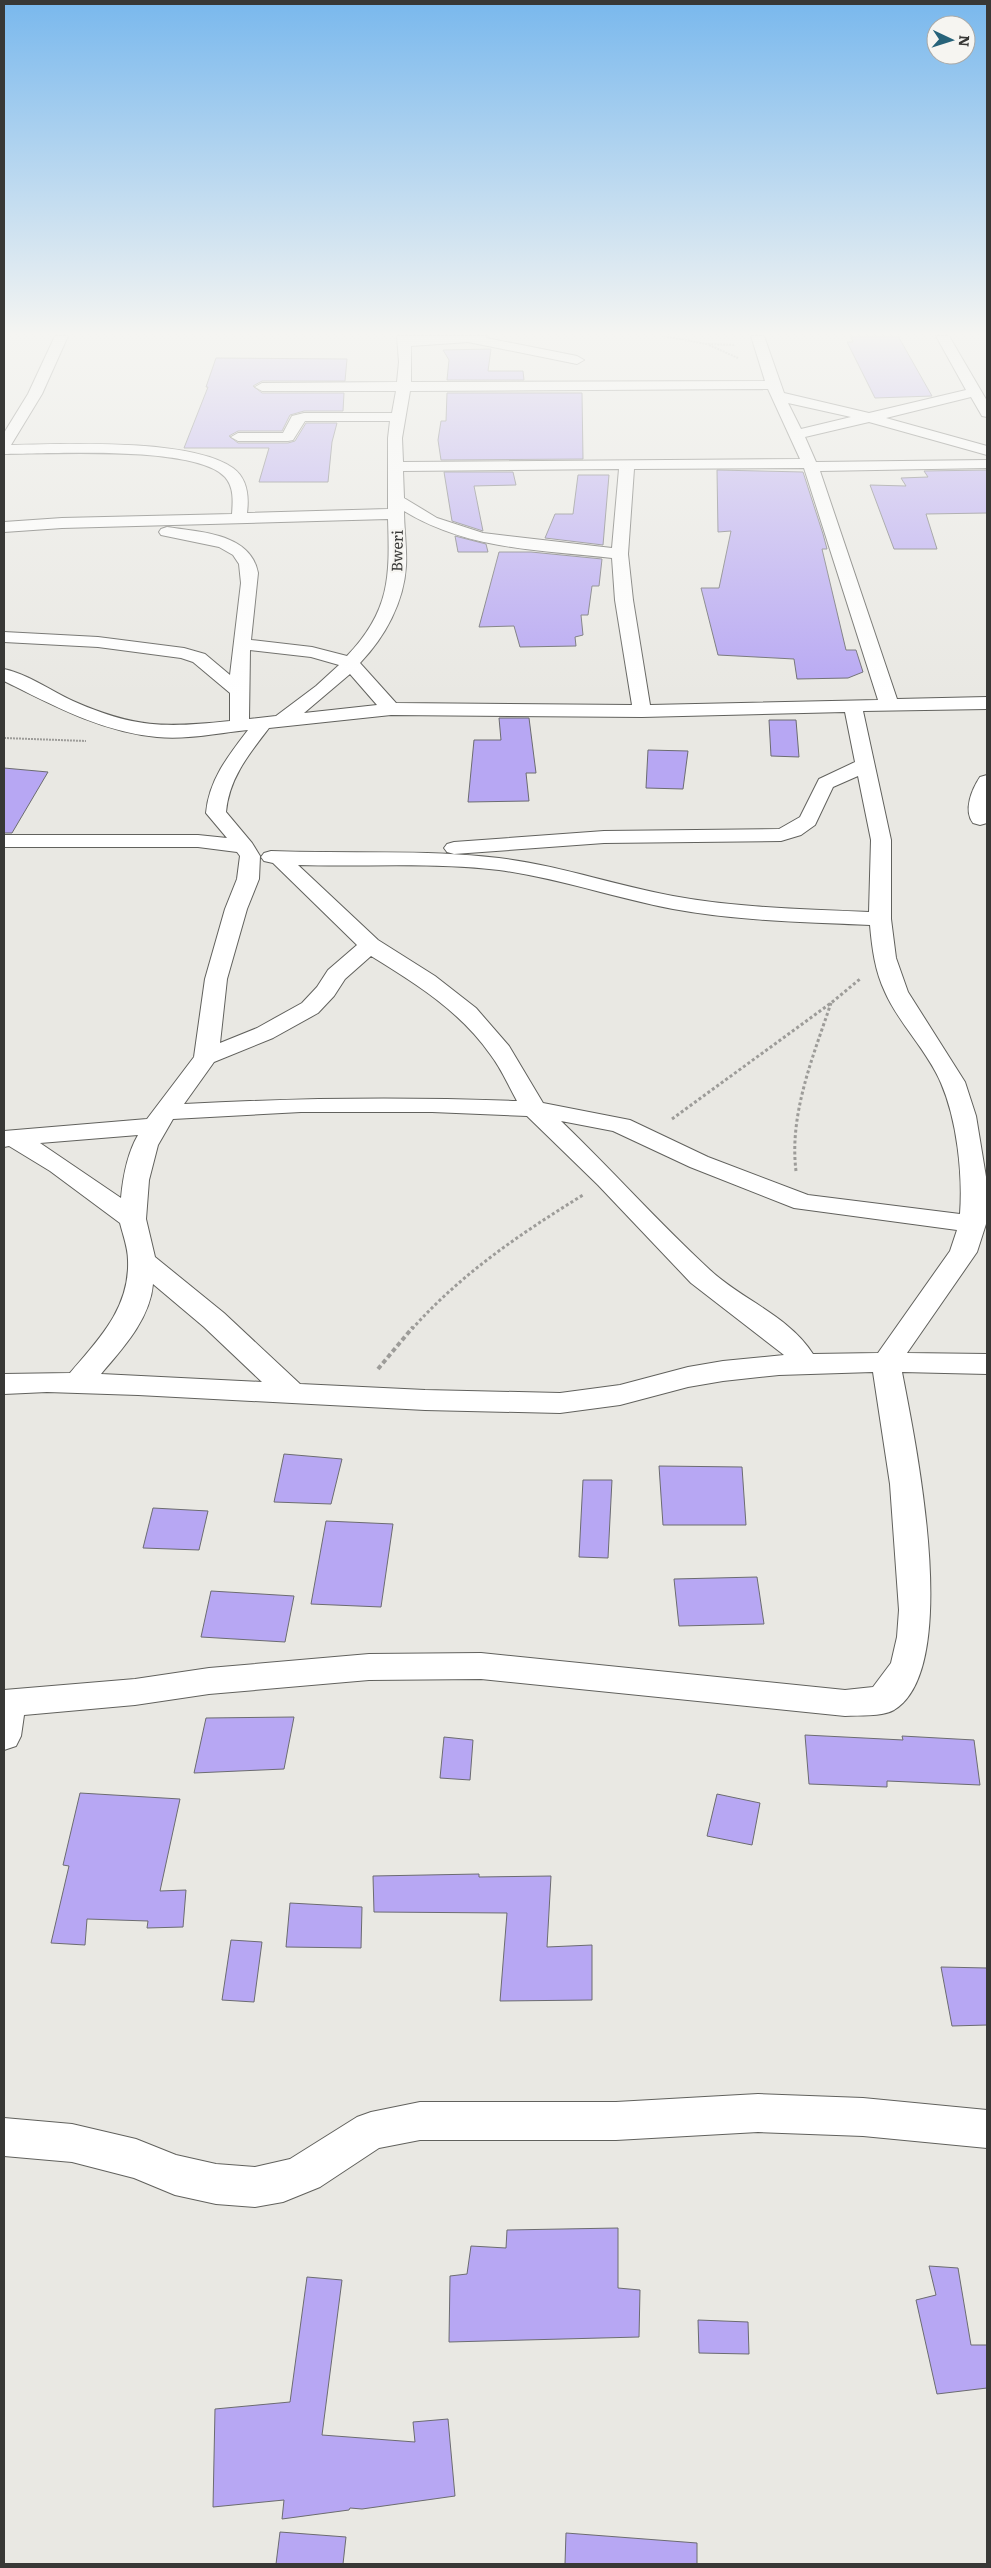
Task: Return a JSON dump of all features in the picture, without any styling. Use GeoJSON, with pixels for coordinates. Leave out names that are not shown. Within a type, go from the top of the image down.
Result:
{"type":"FeatureCollection","features":[{"type":"Feature","properties":{"kind":"street"},"geometry":{"type":"LineString","coordinates":[[175,456],[216,464],[228,472],[237,482],[242,495],[239,518]]}},
{"type":"Feature","properties":{"kind":"street","name":"Bweri"},"geometry":{"type":"LineString","coordinates":[[272,721],[333,683],[371,640],[380,625],[398,569],[396,456]]}},
{"type":"Feature","properties":{"kind":"street"},"geometry":{"type":"LineString","coordinates":[[806,456],[890,707]]}},
{"type":"Feature","properties":{"kind":"street"},"geometry":{"type":"LineString","coordinates":[[627,464],[620,554],[624,600],[642,711]]}},
{"type":"Feature","properties":{"kind":"street"},"geometry":{"type":"LineString","coordinates":[[396,467],[627,464],[987,464]]}},
{"type":"Feature","properties":{"kind":"street"},"geometry":{"type":"LineString","coordinates":[[4,527],[239,518],[396,507],[452,530],[482,538],[620,554]]}},
{"type":"Feature","properties":{"kind":"street"},"geometry":{"type":"LineString","coordinates":[[98,522],[199,537],[228,545],[240,553],[248,565],[248,592],[241,644],[238,691],[240,725]]}},
{"type":"Feature","properties":{"kind":"street"},"geometry":{"type":"LineString","coordinates":[[4,637],[98,642],[184,653],[199,658],[238,691]]}},
{"type":"Feature","properties":{"kind":"street"},"geometry":{"type":"LineString","coordinates":[[241,644],[312,652],[350,662],[391,709]]}},
{"type":"Feature","properties":{"kind":"street"},"geometry":{"type":"LineString","coordinates":[[4,674],[92,714],[121,725],[154,733],[391,709],[642,711],[890,707],[987,703]]}},
{"type":"Feature","properties":{"kind":"street"},"geometry":{"type":"LineString","coordinates":[[4,1736],[7,1703],[135,1692],[210,1681],[369,1667],[481,1666],[794,1699],[853,1703],[882,1700],[898,1683],[908,1665],[914,1634],[916,1606],[908,1498],[886,1364],[963,1252],[973,1224],[975,1188],[964,1116],[948,1074],[896,992],[885,958],[880,919],[881,840],[853,707]]}},
{"type":"Feature","properties":{"kind":"street"},"geometry":{"type":"LineString","coordinates":[[78,1383],[108,1349],[138,1299],[142,1260],[133,1219],[136,1180],[145,1145],[161,1119],[206,1057],[216,979],[236,909],[248,879],[248,851],[216,813],[216,797],[224,777],[272,721]]}},
{"type":"Feature","properties":{"kind":"street"},"geometry":{"type":"LineString","coordinates":[[376,859],[439,849],[524,841],[677,835],[782,835],[795,831],[804,825],[814,814],[826,783],[865,765]]}},
{"type":"Feature","properties":{"kind":"street"},"geometry":{"type":"LineString","coordinates":[[980,819],[980,794],[987,781]]}},
{"type":"Feature","properties":{"kind":"street"},"geometry":{"type":"LineString","coordinates":[[4,841],[198,841],[279,858],[376,859],[498,864],[563,875],[673,902],[796,915],[880,919]]}},
{"type":"Feature","properties":{"kind":"street"},"geometry":{"type":"LineString","coordinates":[[279,858],[370,945],[426,981],[468,1014],[501,1050],[534,1109],[607,1179],[701,1277],[784,1338],[796,1350],[804,1363]]}},
{"type":"Feature","properties":{"kind":"street"},"geometry":{"type":"LineString","coordinates":[[206,1057],[265,1033],[310,1008],[326,991],[336,975],[370,945]]}},
{"type":"Feature","properties":{"kind":"street"},"geometry":{"type":"LineString","coordinates":[[9,1138],[161,1119],[301,1105],[432,1105],[534,1109],[613,1123],[700,1162],[803,1202],[973,1224]]}},
{"type":"Feature","properties":{"kind":"street"},"geometry":{"type":"LineString","coordinates":[[9,1138],[87,1185],[133,1219]]}},
{"type":"Feature","properties":{"kind":"street"},"geometry":{"type":"LineString","coordinates":[[142,1260],[214,1320],[291,1392]]}},
{"type":"Feature","properties":{"kind":"street"},"geometry":{"type":"LineString","coordinates":[[4,1384],[78,1383],[483,1402],[560,1403],[620,1395],[723,1371],[804,1363],[987,1364]]}},
{"type":"Feature","properties":{"kind":"street"},"geometry":{"type":"LineString","coordinates":[[4,2137],[72,2143],[136,2159],[175,2175],[216,2184],[255,2187],[283,2182],[305,2173],[371,2131],[420,2121],[616,2121],[758,2113],[863,2117],[987,2129]]}},
{"type":"Feature","properties":{"kind":"path"},"geometry":{"type":"LineString","coordinates":[[646,1137],[831,1003],[885,958]]}},
{"type":"Feature","properties":{"kind":"path"},"geometry":{"type":"LineString","coordinates":[[803,1202],[793,1158],[794,1129],[831,1003]]}},
{"type":"Feature","properties":{"kind":"path"},"geometry":{"type":"LineString","coordinates":[[357,1396],[404,1337],[482,1263],[512,1240],[607,1179]]}},
{"type":"Feature","properties":{"kind":"building"},"geometry":{"type":"Polygon","coordinates":[[[267,456],[331,456],[328,482],[259,482],[267,456]]]}},
{"type":"Feature","properties":{"kind":"building"},"geometry":{"type":"Polygon","coordinates":[[[440,456],[583,456],[583,459],[441,460],[440,456]]]}},
{"type":"Feature","properties":{"kind":"building"},"geometry":{"type":"Polygon","coordinates":[[[717,470],[803,472],[827,549],[822,549],[846,650],[856,650],[863,672],[848,678],[797,679],[794,659],[718,655],[701,588],[719,588],[731,531],[718,532],[717,470]]]}},
{"type":"Feature","properties":{"kind":"building"},"geometry":{"type":"Polygon","coordinates":[[[987,470],[987,513],[926,514],[937,549],[894,549],[870,485],[906,486],[901,478],[928,477],[924,471],[987,470]]]}},
{"type":"Feature","properties":{"kind":"building"},"geometry":{"type":"Polygon","coordinates":[[[444,472],[513,472],[516,485],[474,486],[483,531],[452,521],[444,472]]]}},
{"type":"Feature","properties":{"kind":"building"},"geometry":{"type":"Polygon","coordinates":[[[578,475],[609,475],[603,545],[545,538],[555,514],[573,514],[578,475]]]}},
{"type":"Feature","properties":{"kind":"building"},"geometry":{"type":"Polygon","coordinates":[[[455,536],[486,544],[488,552],[458,552],[455,536]]]}},
{"type":"Feature","properties":{"kind":"building"},"geometry":{"type":"Polygon","coordinates":[[[499,552],[531,552],[602,559],[599,586],[592,586],[588,615],[581,615],[583,635],[575,637],[576,646],[520,647],[514,626],[479,627],[499,552]]]}},
{"type":"Feature","properties":{"kind":"building"},"geometry":{"type":"Polygon","coordinates":[[[499,718],[529,718],[536,773],[526,773],[529,801],[468,802],[474,740],[501,740],[499,718]]]}},
{"type":"Feature","properties":{"kind":"building"},"geometry":{"type":"Polygon","coordinates":[[[769,720],[796,720],[799,757],[771,756],[769,720]]]}},
{"type":"Feature","properties":{"kind":"building"},"geometry":{"type":"Polygon","coordinates":[[[648,750],[688,751],[683,789],[646,788],[648,750]]]}},
{"type":"Feature","properties":{"kind":"building"},"geometry":{"type":"Polygon","coordinates":[[[4,768],[48,772],[12,833],[4,833],[4,768]]]}},
{"type":"Feature","properties":{"kind":"building"},"geometry":{"type":"Polygon","coordinates":[[[284,1454],[342,1459],[331,1504],[274,1502],[284,1454]]]}},
{"type":"Feature","properties":{"kind":"building"},"geometry":{"type":"Polygon","coordinates":[[[659,1466],[742,1467],[746,1525],[663,1525],[659,1466]]]}},
{"type":"Feature","properties":{"kind":"building"},"geometry":{"type":"Polygon","coordinates":[[[583,1480],[612,1480],[608,1558],[579,1557],[583,1480]]]}},
{"type":"Feature","properties":{"kind":"building"},"geometry":{"type":"Polygon","coordinates":[[[153,1508],[208,1511],[199,1550],[143,1548],[153,1508]]]}},
{"type":"Feature","properties":{"kind":"building"},"geometry":{"type":"Polygon","coordinates":[[[326,1521],[393,1524],[381,1607],[311,1604],[326,1521]]]}},
{"type":"Feature","properties":{"kind":"building"},"geometry":{"type":"Polygon","coordinates":[[[757,1577],[764,1624],[679,1626],[674,1579],[757,1577]]]}},
{"type":"Feature","properties":{"kind":"building"},"geometry":{"type":"Polygon","coordinates":[[[211,1591],[294,1596],[285,1642],[201,1637],[211,1591]]]}},
{"type":"Feature","properties":{"kind":"building"},"geometry":{"type":"Polygon","coordinates":[[[294,1717],[284,1769],[194,1773],[206,1718],[294,1717]]]}},
{"type":"Feature","properties":{"kind":"building"},"geometry":{"type":"Polygon","coordinates":[[[805,1735],[903,1740],[902,1736],[974,1740],[980,1785],[887,1781],[887,1787],[809,1784],[805,1735]]]}},
{"type":"Feature","properties":{"kind":"building"},"geometry":{"type":"Polygon","coordinates":[[[444,1737],[473,1740],[470,1780],[440,1778],[444,1737]]]}},
{"type":"Feature","properties":{"kind":"building"},"geometry":{"type":"Polygon","coordinates":[[[80,1793],[180,1799],[160,1891],[186,1890],[183,1927],[147,1928],[148,1921],[87,1919],[85,1945],[51,1943],[69,1866],[63,1865],[80,1793]]]}},
{"type":"Feature","properties":{"kind":"building"},"geometry":{"type":"Polygon","coordinates":[[[717,1794],[760,1803],[752,1845],[707,1836],[717,1794]]]}},
{"type":"Feature","properties":{"kind":"building"},"geometry":{"type":"Polygon","coordinates":[[[479,1874],[479,1877],[551,1876],[547,1947],[592,1945],[592,2000],[500,2001],[507,1913],[374,1912],[373,1876],[479,1874]]]}},
{"type":"Feature","properties":{"kind":"building"},"geometry":{"type":"Polygon","coordinates":[[[290,1903],[362,1907],[361,1948],[286,1947],[290,1903]]]}},
{"type":"Feature","properties":{"kind":"building"},"geometry":{"type":"Polygon","coordinates":[[[231,1940],[262,1942],[254,2002],[222,2000],[231,1940]]]}},
{"type":"Feature","properties":{"kind":"building"},"geometry":{"type":"Polygon","coordinates":[[[941,1967],[987,1968],[987,2025],[952,2026],[941,1967]]]}},
{"type":"Feature","properties":{"kind":"building"},"geometry":{"type":"Polygon","coordinates":[[[618,2228],[618,2288],[640,2290],[639,2337],[449,2342],[450,2276],[467,2274],[471,2246],[506,2248],[507,2230],[618,2228]]]}},
{"type":"Feature","properties":{"kind":"building"},"geometry":{"type":"Polygon","coordinates":[[[929,2266],[958,2268],[971,2345],[987,2345],[987,2388],[937,2394],[916,2300],[936,2295],[929,2266]]]}},
{"type":"Feature","properties":{"kind":"building"},"geometry":{"type":"Polygon","coordinates":[[[307,2277],[342,2280],[322,2435],[415,2442],[413,2422],[448,2419],[455,2496],[362,2509],[350,2508],[349,2510],[282,2519],[284,2500],[213,2507],[215,2409],[290,2402],[307,2277]]]}},
{"type":"Feature","properties":{"kind":"building"},"geometry":{"type":"Polygon","coordinates":[[[698,2320],[748,2322],[749,2354],[699,2353],[698,2320]]]}},
{"type":"Feature","properties":{"kind":"building"},"geometry":{"type":"Polygon","coordinates":[[[280,2532],[346,2537],[343,2564],[276,2564],[280,2532]]]}},
{"type":"Feature","properties":{"kind":"building"},"geometry":{"type":"Polygon","coordinates":[[[566,2533],[697,2543],[697,2564],[565,2564],[566,2533]]]}}]}
